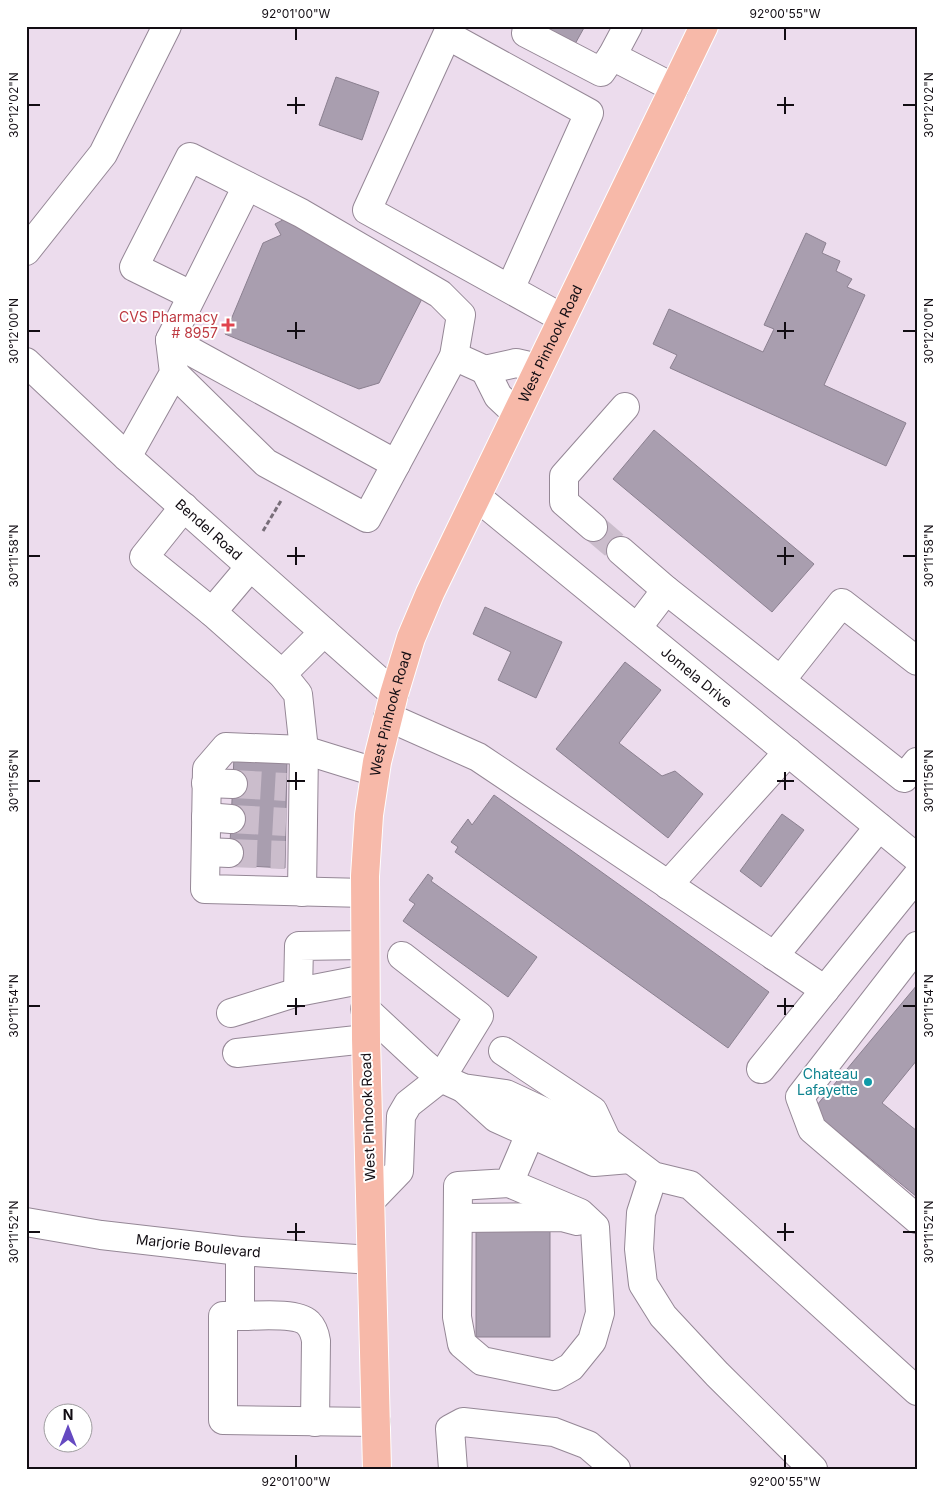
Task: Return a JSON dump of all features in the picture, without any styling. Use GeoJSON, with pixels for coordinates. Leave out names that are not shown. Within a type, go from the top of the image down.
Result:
{"type":"FeatureCollection","features":[{"type":"Feature","properties":{"kind":"main road","name":"West Pinhook Road"},"geometry":{"type":"LineString","coordinates":[[377,1469],[365,979],[365,893],[369,815],[375,772],[410,638],[516,412],[704,26]]}},
{"type":"Feature","properties":{"kind":"street"},"geometry":{"type":"LineString","coordinates":[[26,252],[103,154],[167,26]]}},
{"type":"Feature","properties":{"kind":"street"},"geometry":{"type":"LineString","coordinates":[[530,26],[526,33],[601,72],[628,26]]}},
{"type":"Feature","properties":{"kind":"street"},"geometry":{"type":"LineString","coordinates":[[510,289],[589,113],[447,35],[367,210],[562,318]]}},
{"type":"Feature","properties":{"kind":"street"},"geometry":{"type":"LineString","coordinates":[[612,56],[674,88]]}},
{"type":"Feature","properties":{"kind":"street"},"geometry":{"type":"LineString","coordinates":[[174,373],[266,463],[367,518],[454,356],[461,315],[440,294],[301,214],[190,158],[134,267],[192,295]]}},
{"type":"Feature","properties":{"kind":"street"},"geometry":{"type":"LineString","coordinates":[[127,457],[174,373],[170,340],[247,186]]}},
{"type":"Feature","properties":{"kind":"street"},"geometry":{"type":"LineString","coordinates":[[170,340],[396,464]]}},
{"type":"Feature","properties":{"kind":"street"},"geometry":{"type":"LineString","coordinates":[[454,356],[485,370],[516,363],[538,368]]}},
{"type":"Feature","properties":{"kind":"street","name":"Bendel Road"},"geometry":{"type":"LineString","coordinates":[[26,362],[127,457],[324,632],[391,706],[478,757],[826,990]]}},
{"type":"Feature","properties":{"kind":"street"},"geometry":{"type":"LineString","coordinates":[[485,370],[498,396],[516,412]]}},
{"type":"Feature","properties":{"kind":"street"},"geometry":{"type":"LineString","coordinates":[[593,527],[564,502],[564,476],[625,407]]}},
{"type":"Feature","properties":{"kind":"street","name":"Jomela Drive"},"geometry":{"type":"LineString","coordinates":[[477,497],[917,858]]}},
{"type":"Feature","properties":{"kind":"street"},"geometry":{"type":"LineString","coordinates":[[184,508],[144,556],[212,612],[282,674],[298,694],[304,750],[295,787],[294,855],[302,892]]}},
{"type":"Feature","properties":{"kind":"street"},"geometry":{"type":"LineString","coordinates":[[621,551],[666,590],[904,778],[917,762]]}},
{"type":"Feature","properties":{"kind":"street"},"geometry":{"type":"LineString","coordinates":[[212,612],[250,567]]}},
{"type":"Feature","properties":{"kind":"street"},"geometry":{"type":"LineString","coordinates":[[637,628],[666,590]]}},
{"type":"Feature","properties":{"kind":"street"},"geometry":{"type":"LineString","coordinates":[[781,680],[842,603],[917,661]]}},
{"type":"Feature","properties":{"kind":"street"},"geometry":{"type":"LineString","coordinates":[[282,674],[324,632]]}},
{"type":"Feature","properties":{"kind":"street"},"geometry":{"type":"LineString","coordinates":[[365,893],[205,889],[217,853],[219,784],[207,769],[226,747],[304,750],[375,772]]}},
{"type":"Feature","properties":{"kind":"street"},"geometry":{"type":"LineString","coordinates":[[668,885],[788,752]]}},
{"type":"Feature","properties":{"kind":"street"},"geometry":{"type":"LineString","coordinates":[[774,956],[879,827]]}},
{"type":"Feature","properties":{"kind":"street"},"geometry":{"type":"LineString","coordinates":[[761,1069],[917,876]]}},
{"type":"Feature","properties":{"kind":"street"},"geometry":{"type":"LineString","coordinates":[[298,992],[299,946],[365,945]]}},
{"type":"Feature","properties":{"kind":"street"},"geometry":{"type":"LineString","coordinates":[[917,946],[800,1097],[812,1129],[917,1219]]}},
{"type":"Feature","properties":{"kind":"street"},"geometry":{"type":"LineString","coordinates":[[402,956],[479,1016],[452,1083]]}},
{"type":"Feature","properties":{"kind":"street"},"geometry":{"type":"LineString","coordinates":[[231,1013],[298,992],[365,979]]}},
{"type":"Feature","properties":{"kind":"street"},"geometry":{"type":"LineString","coordinates":[[366,1009],[422,1063],[452,1083],[496,1118],[594,1162],[630,1159]]}},
{"type":"Feature","properties":{"kind":"street"},"geometry":{"type":"LineString","coordinates":[[236,1053],[366,1039]]}},
{"type":"Feature","properties":{"kind":"street"},"geometry":{"type":"LineString","coordinates":[[503,1051],[593,1111],[607,1141]]}},
{"type":"Feature","properties":{"kind":"street"},"geometry":{"type":"LineString","coordinates":[[371,1200],[399,1171],[401,1116],[408,1104],[452,1083],[506,1094],[607,1141],[653,1176],[690,1186],[917,1391]]}},
{"type":"Feature","properties":{"kind":"street"},"geometry":{"type":"LineString","coordinates":[[509,1183],[530,1134]]}},
{"type":"Feature","properties":{"kind":"street"},"geometry":{"type":"LineString","coordinates":[[653,1176],[641,1213],[639,1249],[643,1284],[664,1316],[717,1374],[813,1469]]}},
{"type":"Feature","properties":{"kind":"street"},"geometry":{"type":"LineString","coordinates":[[509,1183],[580,1213],[596,1227],[600,1313],[592,1341],[571,1367],[555,1376],[482,1361],[462,1344],[457,1317],[458,1218],[458,1186],[509,1183]]}},
{"type":"Feature","properties":{"kind":"street"},"geometry":{"type":"LineString","coordinates":[[458,1218],[562,1217],[596,1227]]}},
{"type":"Feature","properties":{"kind":"street","name":"Marjorie Boulevard"},"geometry":{"type":"LineString","coordinates":[[26,1222],[101,1235],[240,1251],[371,1260]]}},
{"type":"Feature","properties":{"kind":"street"},"geometry":{"type":"LineString","coordinates":[[240,1251],[240,1316]]}},
{"type":"Feature","properties":{"kind":"street"},"geometry":{"type":"LineString","coordinates":[[315,1422],[316,1341],[314,1332],[309,1324],[294,1317],[223,1316],[223,1420],[315,1422],[376,1422]]}},
{"type":"Feature","properties":{"kind":"street"},"geometry":{"type":"LineString","coordinates":[[453,1469],[450,1429],[463,1422],[554,1432],[588,1445],[616,1469]]}},
{"type":"Feature","properties":{"kind":"path"},"geometry":{"type":"LineString","coordinates":[[263,531],[294,478]]}},
{"type":"Feature","properties":{"kind":"building"},"geometry":{"type":"Polygon","coordinates":[[[544,26],[585,26],[575,44],[544,26]]]}},
{"type":"Feature","properties":{"kind":"building"},"geometry":{"type":"Polygon","coordinates":[[[336,77],[379,92],[362,140],[319,125],[336,77]]]}},
{"type":"Feature","properties":{"kind":"building"},"geometry":{"type":"Polygon","coordinates":[[[296,213],[426,291],[379,383],[359,389],[225,334],[263,243],[281,235],[275,224],[296,213]]]}},
{"type":"Feature","properties":{"kind":"building"},"geometry":{"type":"Polygon","coordinates":[[[806,233],[826,243],[822,253],[840,261],[836,271],[852,279],[847,287],[865,295],[824,385],[906,423],[886,466],[670,368],[677,355],[653,344],[669,309],[763,352],[774,329],[764,325],[806,233]]]}},
{"type":"Feature","properties":{"kind":"building"},"geometry":{"type":"Polygon","coordinates":[[[654,430],[814,564],[772,612],[613,479],[654,430]]]}},
{"type":"Feature","properties":{"kind":"building"},"geometry":{"type":"Polygon","coordinates":[[[485,607],[562,642],[536,698],[498,680],[511,652],[473,634],[485,607]]]}},
{"type":"Feature","properties":{"kind":"building"},"geometry":{"type":"Polygon","coordinates":[[[625,662],[661,690],[619,743],[662,776],[675,771],[703,794],[668,838],[556,749],[625,662]]]}},
{"type":"Feature","properties":{"kind":"building"},"geometry":{"type":"Polygon","coordinates":[[[234,757],[287,758],[285,868],[229,865],[234,757]]]}},
{"type":"Feature","properties":{"kind":"building"},"geometry":{"type":"Polygon","coordinates":[[[494,795],[769,992],[728,1048],[455,852],[458,847],[451,842],[468,819],[472,825],[494,795]]]}},
{"type":"Feature","properties":{"kind":"building"},"geometry":{"type":"Polygon","coordinates":[[[782,814],[804,830],[761,887],[740,871],[782,814]]]}},
{"type":"Feature","properties":{"kind":"building"},"geometry":{"type":"Polygon","coordinates":[[[428,874],[433,878],[431,881],[537,957],[508,997],[403,921],[415,904],[409,900],[428,874]]]}},
{"type":"Feature","properties":{"kind":"building","name":"Chateau Lafayette"},"geometry":{"type":"Polygon","coordinates":[[[917,985],[917,1060],[882,1103],[917,1131],[917,1197],[812,1111],[917,985]]]}},
{"type":"Feature","properties":{"kind":"building"},"geometry":{"type":"Polygon","coordinates":[[[476,1226],[550,1226],[550,1337],[476,1337],[476,1226]]]}},
{"type":"Feature","properties":{"kind":"tunnel"},"geometry":{"type":"LineString","coordinates":[[593,527],[621,551]]}},
{"type":"Feature","properties":{"kind":"tunnel"},"geometry":{"type":"LineString","coordinates":[[233,784],[286,787]]}},
{"type":"Feature","properties":{"kind":"tunnel"},"geometry":{"type":"LineString","coordinates":[[231,819],[286,822]]}},
{"type":"Feature","properties":{"kind":"tunnel"},"geometry":{"type":"LineString","coordinates":[[229,853],[285,855]]}},
{"type":"Feature","properties":{"kind":"place","name":"CVS Pharmacy # 8957"},"geometry":{"type":"Point","coordinates":[228,325]}},
{"type":"Feature","properties":{"kind":"place","name":"Chateau Lafayette"},"geometry":{"type":"Point","coordinates":[868,1082]}}]}
